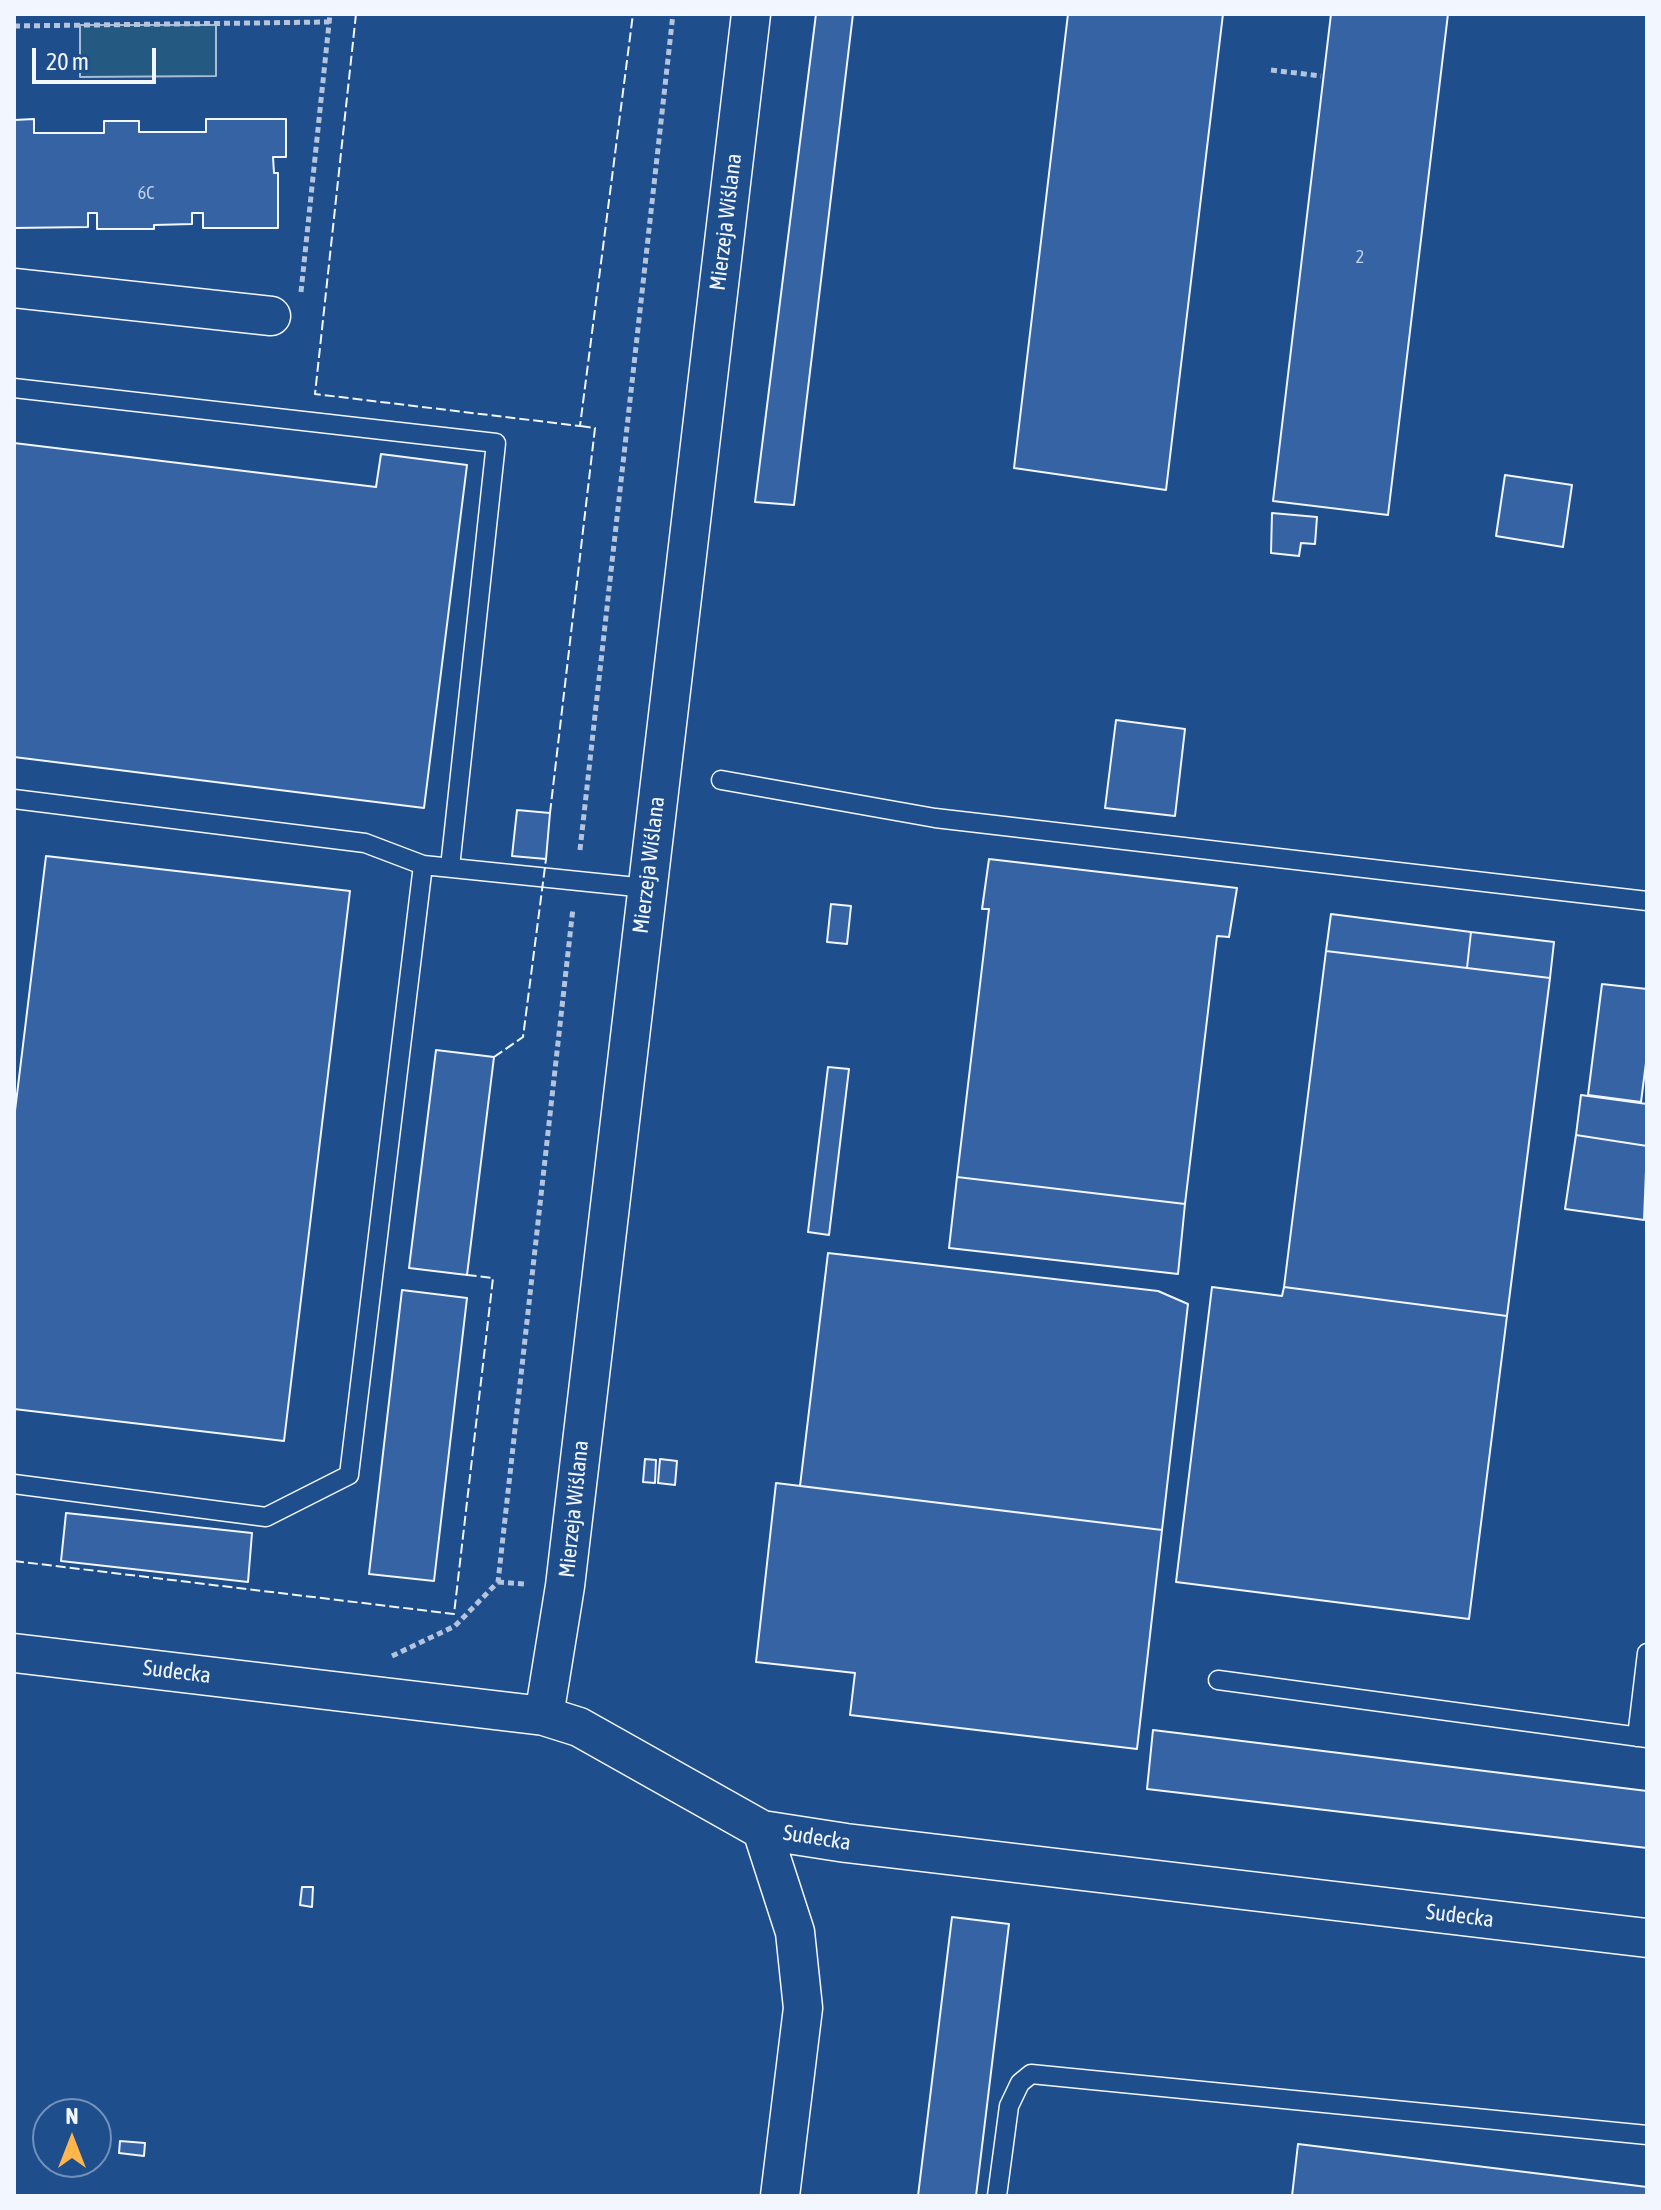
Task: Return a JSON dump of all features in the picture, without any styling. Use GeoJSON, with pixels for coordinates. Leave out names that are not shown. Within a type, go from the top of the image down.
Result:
{"type":"FeatureCollection","features":[{"type":"Feature","properties":{"kind":"street","name":"Mierzeja Wiślana"},"geometry":{"type":"LineString","coordinates":[[544,1716],[565,1586],[751,14]]}},
{"type":"Feature","properties":{"kind":"street"},"geometry":{"type":"LineString","coordinates":[[14,288],[285,311]]}},
{"type":"Feature","properties":{"kind":"street","name":"Sudecka"},"geometry":{"type":"LineString","coordinates":[[14,1653],[544,1716],[579,1727],[762,1830],[1647,1938]]}},
{"type":"Feature","properties":{"kind":"street"},"geometry":{"type":"LineString","coordinates":[[762,1830],[795,1932],[803,2008],[780,2196]]}},
{"type":"Feature","properties":{"kind":"lane"},"geometry":{"type":"LineString","coordinates":[[14,388],[496,443],[450,867]]}},
{"type":"Feature","properties":{"kind":"lane"},"geometry":{"type":"LineString","coordinates":[[721,780],[935,818],[1647,901]]}},
{"type":"Feature","properties":{"kind":"lane"},"geometry":{"type":"LineString","coordinates":[[14,799],[365,843],[423,865],[646,888]]}},
{"type":"Feature","properties":{"kind":"lane"},"geometry":{"type":"LineString","coordinates":[[14,1484],[266,1517],[349,1475],[423,865]]}},
{"type":"Feature","properties":{"kind":"lane"},"geometry":{"type":"LineString","coordinates":[[1218,1680],[1642,1738],[1647,1653]]}},
{"type":"Feature","properties":{"kind":"lane"},"geometry":{"type":"LineString","coordinates":[[997,2196],[1009,2106],[1020,2083],[1031,2074],[1647,2135]]}},
{"type":"Feature","properties":{"kind":"path"},"geometry":{"type":"LineString","coordinates":[[285,311],[330,14]]}},
{"type":"Feature","properties":{"kind":"path"},"geometry":{"type":"LineString","coordinates":[[389,1658],[455,1626],[498,1582],[673,14]]}},
{"type":"Feature","properties":{"kind":"path"},"geometry":{"type":"LineString","coordinates":[[14,26],[329,22]]}},
{"type":"Feature","properties":{"kind":"path"},"geometry":{"type":"LineString","coordinates":[[1271,70],[1321,76]]}},
{"type":"Feature","properties":{"kind":"shaded area"},"geometry":{"type":"Polygon","coordinates":[[[80,25],[216,25],[216,76],[80,77],[80,25]]]}},
{"type":"Feature","properties":{"kind":"building"},"geometry":{"type":"Polygon","coordinates":[[[816,14],[853,14],[794,505],[755,502],[816,14]]]}},
{"type":"Feature","properties":{"kind":"building"},"geometry":{"type":"Polygon","coordinates":[[[1068,14],[1223,14],[1166,490],[1014,468],[1068,14]]]}},
{"type":"Feature","properties":{"kind":"building"},"geometry":{"type":"Polygon","coordinates":[[[1331,14],[1448,14],[1388,515],[1273,501],[1331,14]]]}},
{"type":"Feature","properties":{"kind":"building"},"geometry":{"type":"Polygon","coordinates":[[[34,119],[34,133],[104,133],[104,121],[139,121],[139,132],[206,132],[206,119],[286,119],[286,157],[273,157],[274,173],[278,173],[278,228],[203,228],[203,213],[192,213],[192,224],[154,225],[154,229],[97,229],[97,213],[88,213],[88,227],[14,228],[14,120],[34,119]]]}},
{"type":"Feature","properties":{"kind":"building"},"geometry":{"type":"Polygon","coordinates":[[[14,443],[376,487],[381,454],[467,465],[424,808],[14,757],[14,443]]]}},
{"type":"Feature","properties":{"kind":"building"},"geometry":{"type":"Polygon","coordinates":[[[1505,475],[1572,485],[1563,547],[1496,536],[1505,475]]]}},
{"type":"Feature","properties":{"kind":"building"},"geometry":{"type":"Polygon","coordinates":[[[1272,513],[1317,517],[1315,544],[1301,543],[1299,556],[1271,553],[1272,513]]]}},
{"type":"Feature","properties":{"kind":"building"},"geometry":{"type":"Polygon","coordinates":[[[1116,720],[1185,729],[1175,816],[1105,808],[1116,720]]]}},
{"type":"Feature","properties":{"kind":"building"},"geometry":{"type":"Polygon","coordinates":[[[517,810],[550,813],[546,859],[512,856],[517,810]]]}},
{"type":"Feature","properties":{"kind":"building"},"geometry":{"type":"Polygon","coordinates":[[[46,856],[350,891],[284,1441],[14,1409],[14,1119],[46,856]]]}},
{"type":"Feature","properties":{"kind":"building"},"geometry":{"type":"Polygon","coordinates":[[[989,859],[1237,888],[1229,937],[1217,936],[1185,1204],[957,1177],[989,909],[982,909],[989,859]]]}},
{"type":"Feature","properties":{"kind":"building"},"geometry":{"type":"Polygon","coordinates":[[[831,904],[851,906],[847,944],[827,942],[831,904]]]}},
{"type":"Feature","properties":{"kind":"building"},"geometry":{"type":"Polygon","coordinates":[[[1331,914],[1471,932],[1467,968],[1326,951],[1331,914]]]}},
{"type":"Feature","properties":{"kind":"building"},"geometry":{"type":"Polygon","coordinates":[[[1471,932],[1554,942],[1550,978],[1467,968],[1471,932]]]}},
{"type":"Feature","properties":{"kind":"building"},"geometry":{"type":"Polygon","coordinates":[[[1326,951],[1550,978],[1507,1316],[1284,1287],[1326,951]]]}},
{"type":"Feature","properties":{"kind":"building"},"geometry":{"type":"Polygon","coordinates":[[[1602,984],[1647,989],[1647,1055],[1641,1102],[1588,1095],[1602,984]]]}},
{"type":"Feature","properties":{"kind":"building"},"geometry":{"type":"Polygon","coordinates":[[[436,1050],[494,1057],[467,1275],[409,1268],[436,1050]]]}},
{"type":"Feature","properties":{"kind":"building"},"geometry":{"type":"Polygon","coordinates":[[[828,1067],[849,1069],[829,1235],[808,1232],[828,1067]]]}},
{"type":"Feature","properties":{"kind":"building"},"geometry":{"type":"Polygon","coordinates":[[[1581,1095],[1647,1104],[1647,1146],[1576,1135],[1581,1095]]]}},
{"type":"Feature","properties":{"kind":"building"},"geometry":{"type":"Polygon","coordinates":[[[1576,1135],[1647,1146],[1644,1220],[1565,1209],[1576,1135]]]}},
{"type":"Feature","properties":{"kind":"building"},"geometry":{"type":"Polygon","coordinates":[[[957,1177],[1185,1204],[1178,1274],[949,1248],[957,1177]]]}},
{"type":"Feature","properties":{"kind":"building"},"geometry":{"type":"Polygon","coordinates":[[[828,1253],[1158,1291],[1188,1304],[1162,1530],[800,1486],[828,1253]]]}},
{"type":"Feature","properties":{"kind":"building"},"geometry":{"type":"Polygon","coordinates":[[[1212,1287],[1282,1296],[1284,1287],[1507,1316],[1469,1619],[1176,1582],[1212,1287]]]}},
{"type":"Feature","properties":{"kind":"building"},"geometry":{"type":"Polygon","coordinates":[[[402,1290],[467,1298],[434,1581],[369,1574],[402,1290]]]}},
{"type":"Feature","properties":{"kind":"building"},"geometry":{"type":"Polygon","coordinates":[[[645,1459],[656,1460],[655,1483],[643,1482],[645,1459]]]}},
{"type":"Feature","properties":{"kind":"building"},"geometry":{"type":"Polygon","coordinates":[[[660,1459],[677,1461],[675,1485],[658,1483],[660,1459]]]}},
{"type":"Feature","properties":{"kind":"building"},"geometry":{"type":"Polygon","coordinates":[[[776,1483],[1162,1530],[1137,1749],[850,1715],[855,1673],[756,1662],[776,1483]]]}},
{"type":"Feature","properties":{"kind":"building"},"geometry":{"type":"Polygon","coordinates":[[[66,1513],[252,1533],[248,1582],[61,1561],[66,1513]]]}},
{"type":"Feature","properties":{"kind":"building"},"geometry":{"type":"Polygon","coordinates":[[[1153,1730],[1647,1791],[1647,1848],[1147,1789],[1153,1730]]]}},
{"type":"Feature","properties":{"kind":"building"},"geometry":{"type":"Polygon","coordinates":[[[302,1887],[313,1887],[312,1907],[300,1905],[302,1887]]]}},
{"type":"Feature","properties":{"kind":"building"},"geometry":{"type":"Polygon","coordinates":[[[952,1917],[1009,1924],[976,2196],[918,2196],[952,1917]]]}},
{"type":"Feature","properties":{"kind":"building"},"geometry":{"type":"Polygon","coordinates":[[[120,2141],[145,2143],[144,2156],[119,2153],[120,2141]]]}},
{"type":"Feature","properties":{"kind":"building"},"geometry":{"type":"Polygon","coordinates":[[[1298,2144],[1647,2187],[1647,2196],[1292,2196],[1298,2144]]]}},
{"type":"Feature","properties":{"kind":"fence"},"geometry":{"type":"LineString","coordinates":[[356,14],[315,394],[580,426],[633,14]]}},
{"type":"Feature","properties":{"kind":"fence"},"geometry":{"type":"LineString","coordinates":[[550,813],[595,428],[580,426]]}},
{"type":"Feature","properties":{"kind":"fence"},"geometry":{"type":"LineString","coordinates":[[494,1057],[523,1037],[546,859]]}},
{"type":"Feature","properties":{"kind":"fence"},"geometry":{"type":"LineString","coordinates":[[14,1561],[454,1614],[493,1278],[467,1275]]}}]}
